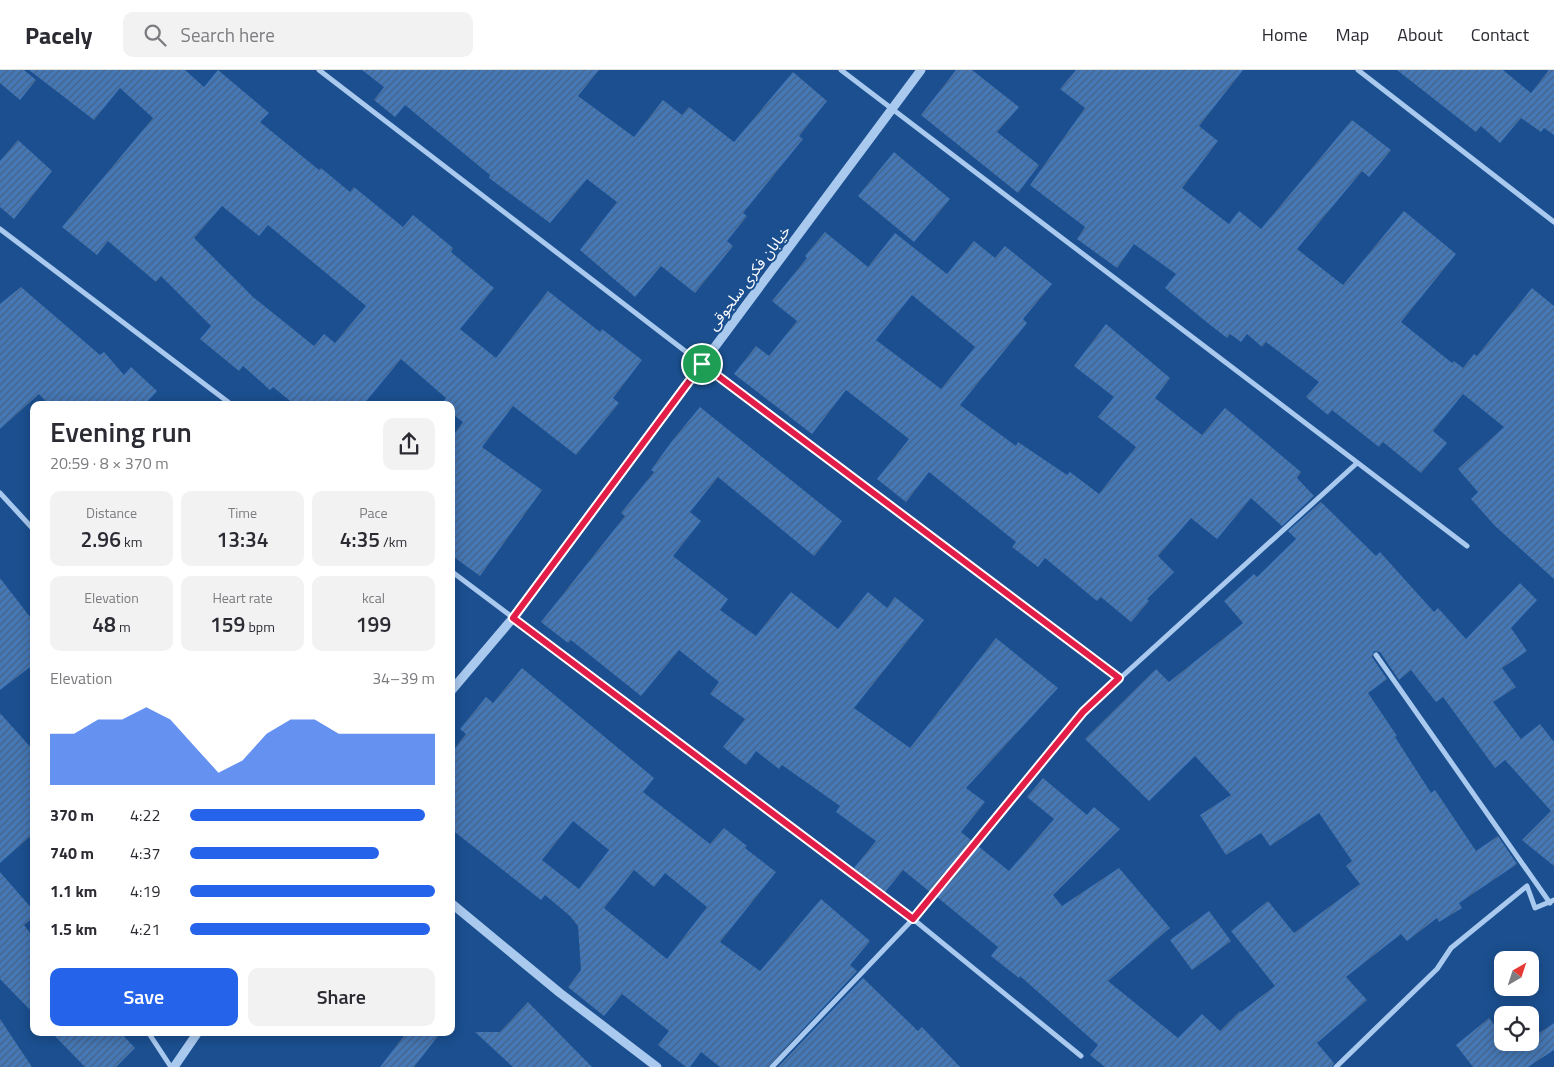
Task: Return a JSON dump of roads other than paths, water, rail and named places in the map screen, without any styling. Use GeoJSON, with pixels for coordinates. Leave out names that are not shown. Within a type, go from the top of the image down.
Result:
{"type":"FeatureCollection","features":[{"type":"Feature","properties":{"kind":"street"},"geometry":{"type":"LineString","coordinates":[[319,70],[702,364],[1119,678]]}},
{"type":"Feature","properties":{"kind":"street"},"geometry":{"type":"LineString","coordinates":[[841,70],[1467,546]]}},
{"type":"Feature","properties":{"kind":"street","name":"خیابان فکری سلجوقی"},"geometry":{"type":"LineString","coordinates":[[455,686],[513,618],[921,70]]}},
{"type":"Feature","properties":{"kind":"street"},"geometry":{"type":"LineString","coordinates":[[1358,70],[1554,222]]}},
{"type":"Feature","properties":{"kind":"street"},"geometry":{"type":"LineString","coordinates":[[0,229],[227,401]]}},
{"type":"Feature","properties":{"kind":"street"},"geometry":{"type":"LineString","coordinates":[[772,1067],[913,919],[1083,712],[1357,463]]}},
{"type":"Feature","properties":{"kind":"street"},"geometry":{"type":"LineString","coordinates":[[0,493],[19,517],[30,527]]}},
{"type":"Feature","properties":{"kind":"street"},"geometry":{"type":"LineString","coordinates":[[455,574],[913,919],[1082,1056]]}},
{"type":"Feature","properties":{"kind":"street"},"geometry":{"type":"LineString","coordinates":[[1336,1067],[1437,969],[1451,948],[1527,886],[1536,908],[1552,901],[1376,654]]}},
{"type":"Feature","properties":{"kind":"street"},"geometry":{"type":"LineString","coordinates":[[455,906],[560,993],[657,1067]]}},
{"type":"Feature","properties":{"kind":"street"},"geometry":{"type":"LineString","coordinates":[[151,1036],[173,1067],[195,1036]]}}]}
